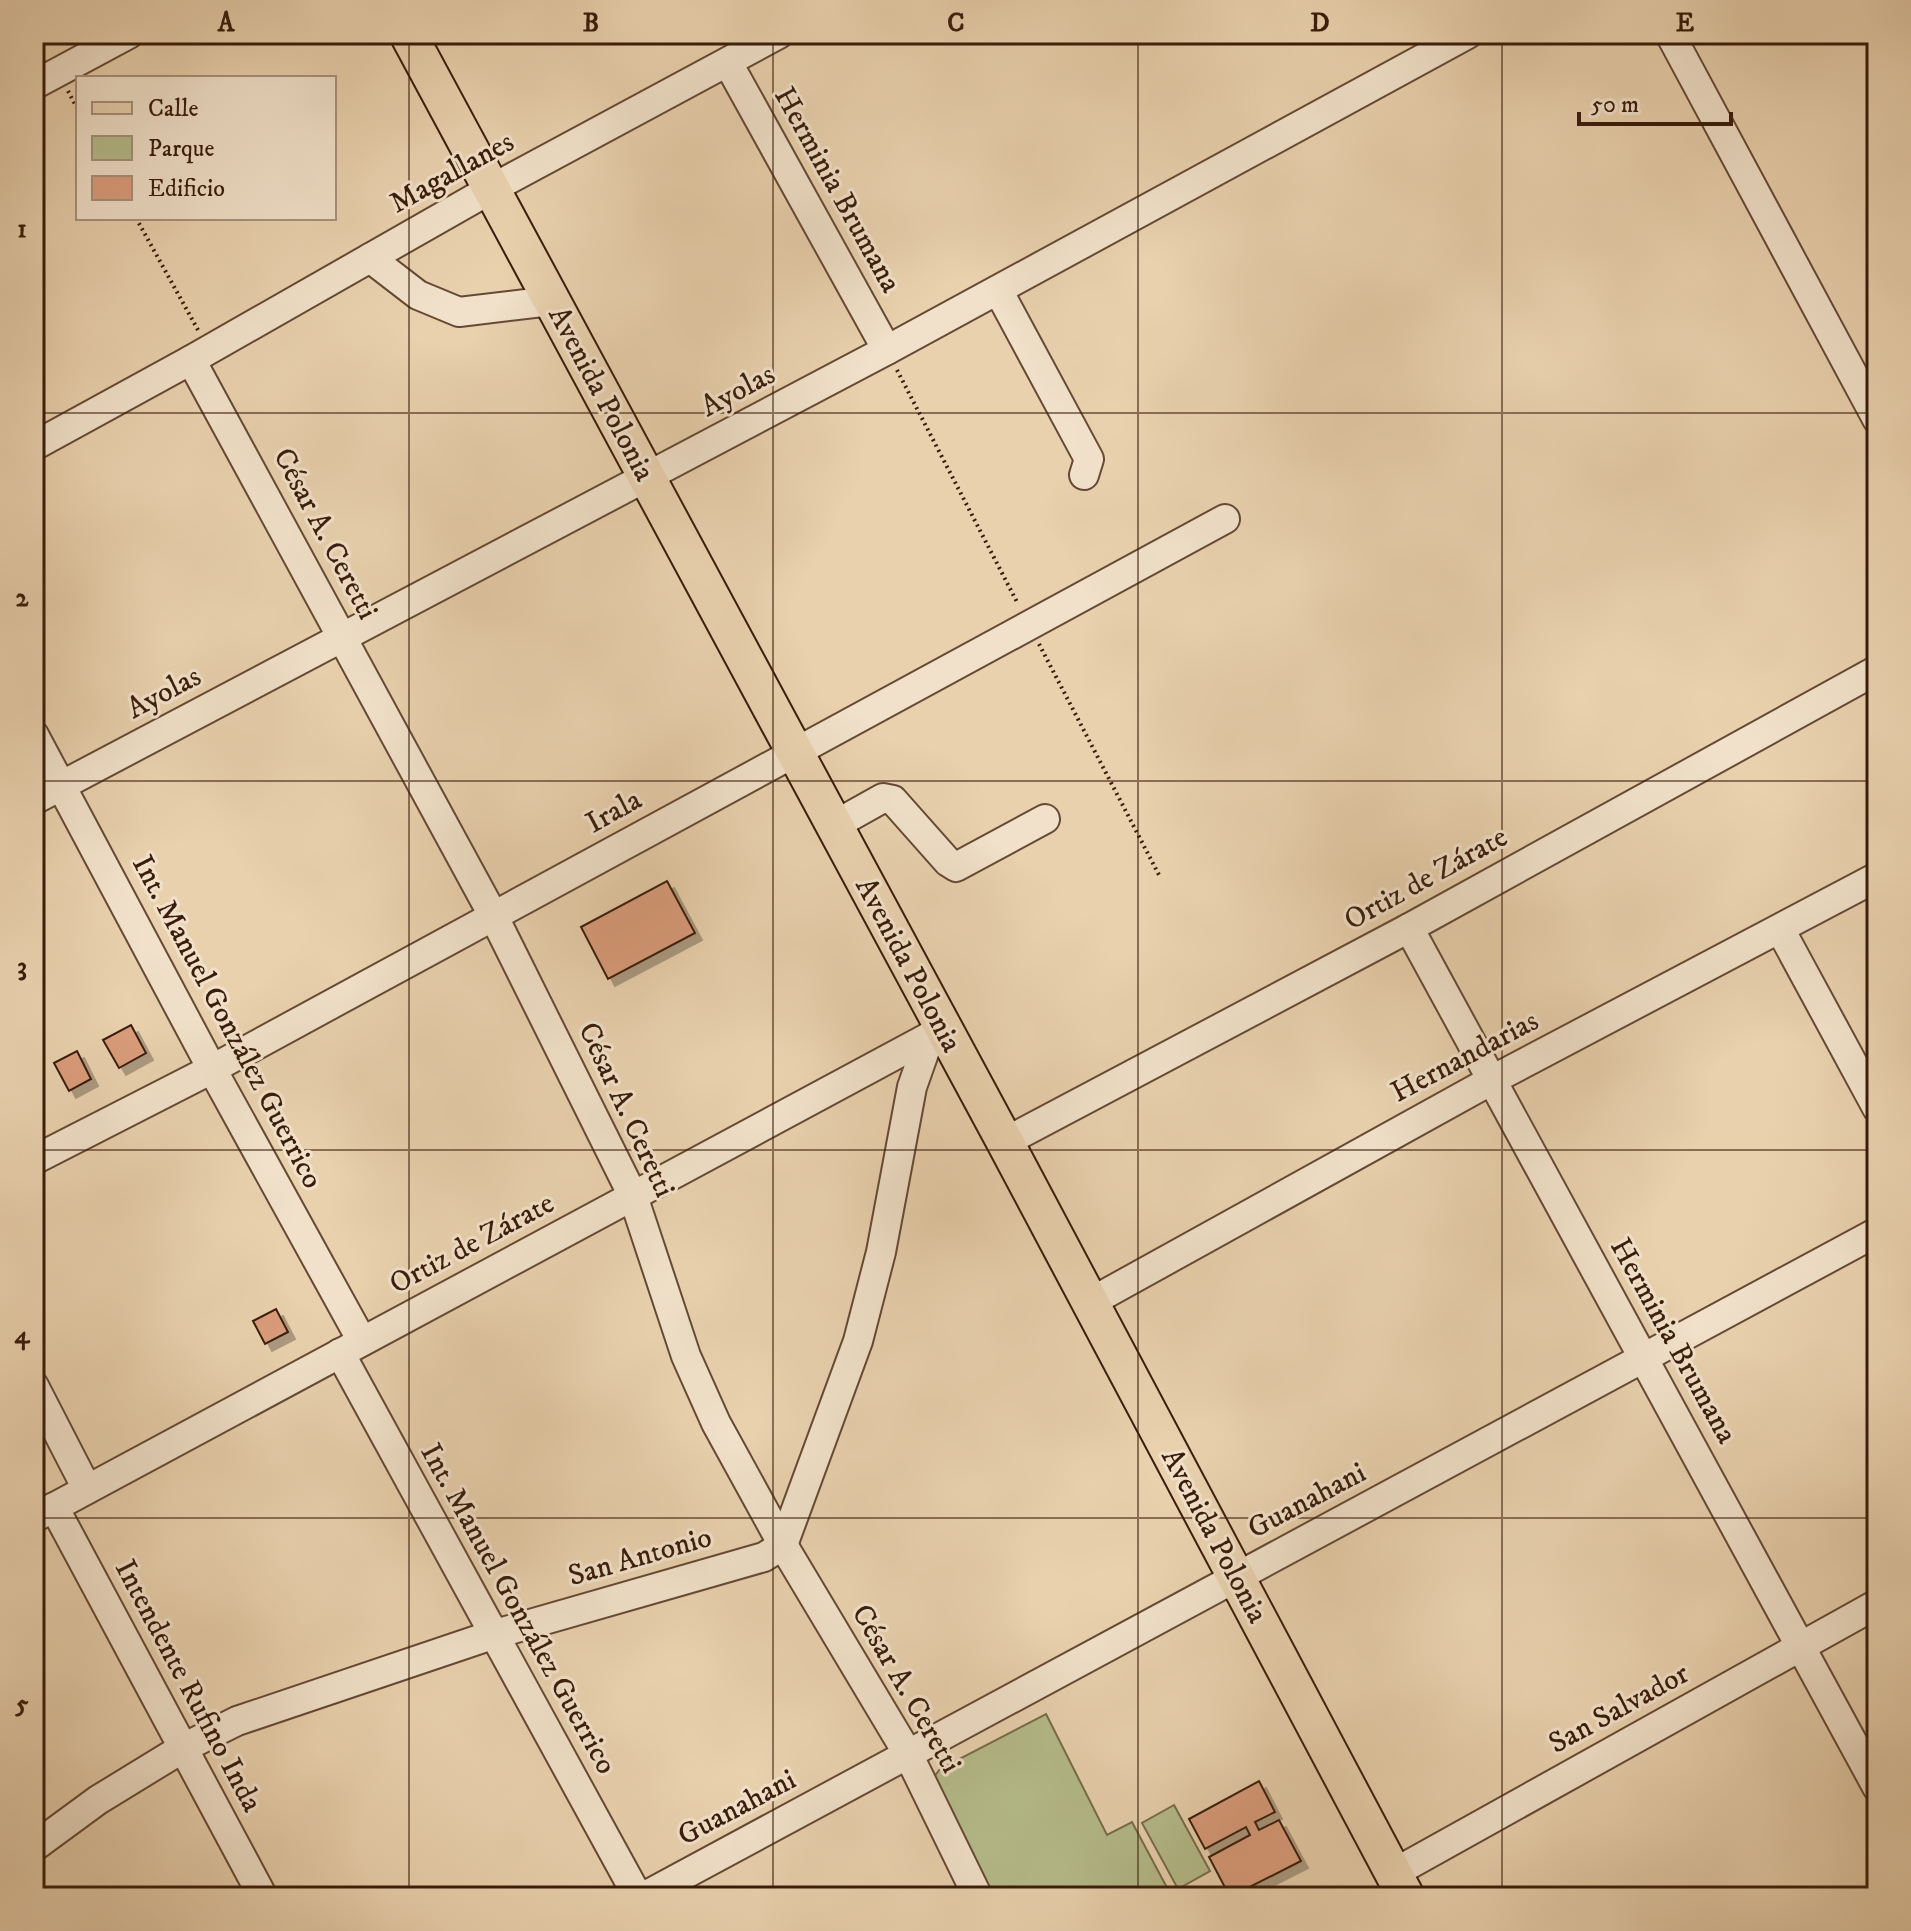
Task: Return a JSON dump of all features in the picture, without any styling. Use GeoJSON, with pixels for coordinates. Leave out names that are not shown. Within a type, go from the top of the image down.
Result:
{"type":"FeatureCollection","features":[{"type":"Feature","properties":{"kind":"main road","name":"Avenida Polonia"},"geometry":{"type":"LineString","coordinates":[[408,34],[833,826],[936,1032],[1005,1142],[1400,1885]]}},
{"type":"Feature","properties":{"kind":"street"},"geometry":{"type":"LineString","coordinates":[[34,85],[129,34]]}},
{"type":"Feature","properties":{"kind":"street","name":"Magallanes"},"geometry":{"type":"LineString","coordinates":[[34,446],[491,189],[779,34]]}},
{"type":"Feature","properties":{"kind":"street","name":"Ayolas"},"geometry":{"type":"LineString","coordinates":[[34,800],[887,350],[1468,34]]}},
{"type":"Feature","properties":{"kind":"street"},"geometry":{"type":"LineString","coordinates":[[1670,34],[1877,419]]}},
{"type":"Feature","properties":{"kind":"street","name":"Herminia Brumana"},"geometry":{"type":"LineString","coordinates":[[728,63],[887,350]]}},
{"type":"Feature","properties":{"kind":"street"},"geometry":{"type":"LineString","coordinates":[[370,258],[418,295],[459,312],[551,301]]}},
{"type":"Feature","properties":{"kind":"street"},"geometry":{"type":"LineString","coordinates":[[998,290],[1089,459],[1084,475]]}},
{"type":"Feature","properties":{"kind":"street","name":"César A. Ceretti"},"geometry":{"type":"LineString","coordinates":[[200,355],[342,637],[494,917],[633,1196],[686,1356],[716,1423],[783,1545],[908,1754],[978,1897]]}},
{"type":"Feature","properties":{"kind":"street","name":"Irala"},"geometry":{"type":"LineString","coordinates":[[34,1160],[212,1069],[1225,519]]}},
{"type":"Feature","properties":{"kind":"street","name":"Ortiz de Zárate"},"geometry":{"type":"LineString","coordinates":[[1005,1142],[1409,928],[1877,670]]}},
{"type":"Feature","properties":{"kind":"street","name":"Int. Manuel González Guerrico"},"geometry":{"type":"LineString","coordinates":[[34,735],[212,1069],[492,1635],[640,1897]]}},
{"type":"Feature","properties":{"kind":"street"},"geometry":{"type":"LineString","coordinates":[[833,826],[883,798],[893,800],[948,862],[956,867],[1045,819]]}},
{"type":"Feature","properties":{"kind":"street","name":"Hernandarias"},"geometry":{"type":"LineString","coordinates":[[1089,1303],[1492,1080],[1877,877]]}},
{"type":"Feature","properties":{"kind":"street","name":"Herminia Brumana"},"geometry":{"type":"LineString","coordinates":[[1409,928],[1877,1787]]}},
{"type":"Feature","properties":{"kind":"street"},"geometry":{"type":"LineString","coordinates":[[1780,929],[1877,1108]]}},
{"type":"Feature","properties":{"kind":"street"},"geometry":{"type":"LineString","coordinates":[[783,1545],[858,1341],[881,1252],[912,1087],[936,1032]]}},
{"type":"Feature","properties":{"kind":"street","name":"Ortiz de Zárate"},"geometry":{"type":"LineString","coordinates":[[44,1513],[936,1032]]}},
{"type":"Feature","properties":{"kind":"street","name":"Guanahani"},"geometry":{"type":"LineString","coordinates":[[640,1897],[1877,1232]]}},
{"type":"Feature","properties":{"kind":"street"},"geometry":{"type":"LineString","coordinates":[[34,1386],[87,1489]]}},
{"type":"Feature","properties":{"kind":"street","name":"Intendente Rufino Inda"},"geometry":{"type":"LineString","coordinates":[[44,1513],[183,1748],[263,1897]]}},
{"type":"Feature","properties":{"kind":"street","name":"San Antonio"},"geometry":{"type":"LineString","coordinates":[[34,1847],[98,1800],[183,1748],[237,1721],[492,1635],[764,1557],[783,1545]]}},
{"type":"Feature","properties":{"kind":"street","name":"San Salvador"},"geometry":{"type":"LineString","coordinates":[[1400,1885],[1800,1646],[1877,1604]]}},
{"type":"Feature","properties":{"kind":"path"},"geometry":{"type":"LineString","coordinates":[[137,220],[200,355]]}},
{"type":"Feature","properties":{"kind":"green space"},"geometry":{"type":"Polygon","coordinates":[[[1046,1714],[1107,1835],[1132,1822],[1172,1897],[991,1897],[934,1777],[940,1769],[1046,1714]]]}},
{"type":"Feature","properties":{"kind":"green space"},"geometry":{"type":"Polygon","coordinates":[[[1174,1805],[1210,1871],[1178,1889],[1142,1823],[1174,1805]]]}},
{"type":"Feature","properties":{"kind":"building"},"geometry":{"type":"Polygon","coordinates":[[[667,881],[695,933],[608,979],[581,927],[667,881]]]}},
{"type":"Feature","properties":{"kind":"building"},"geometry":{"type":"Polygon","coordinates":[[[131,1025],[146,1053],[119,1068],[103,1040],[131,1025]]]}},
{"type":"Feature","properties":{"kind":"building"},"geometry":{"type":"Polygon","coordinates":[[[77,1051],[91,1079],[69,1091],[54,1063],[77,1051]]]}},
{"type":"Feature","properties":{"kind":"building"},"geometry":{"type":"Polygon","coordinates":[[[276,1309],[288,1332],[265,1344],[253,1321],[276,1309]]]}},
{"type":"Feature","properties":{"kind":"building"},"geometry":{"type":"Polygon","coordinates":[[[1259,1781],[1275,1812],[1255,1822],[1259,1830],[1279,1820],[1301,1861],[1230,1897],[1209,1857],[1250,1835],[1246,1827],[1205,1849],[1189,1819],[1259,1781]]]}}]}
